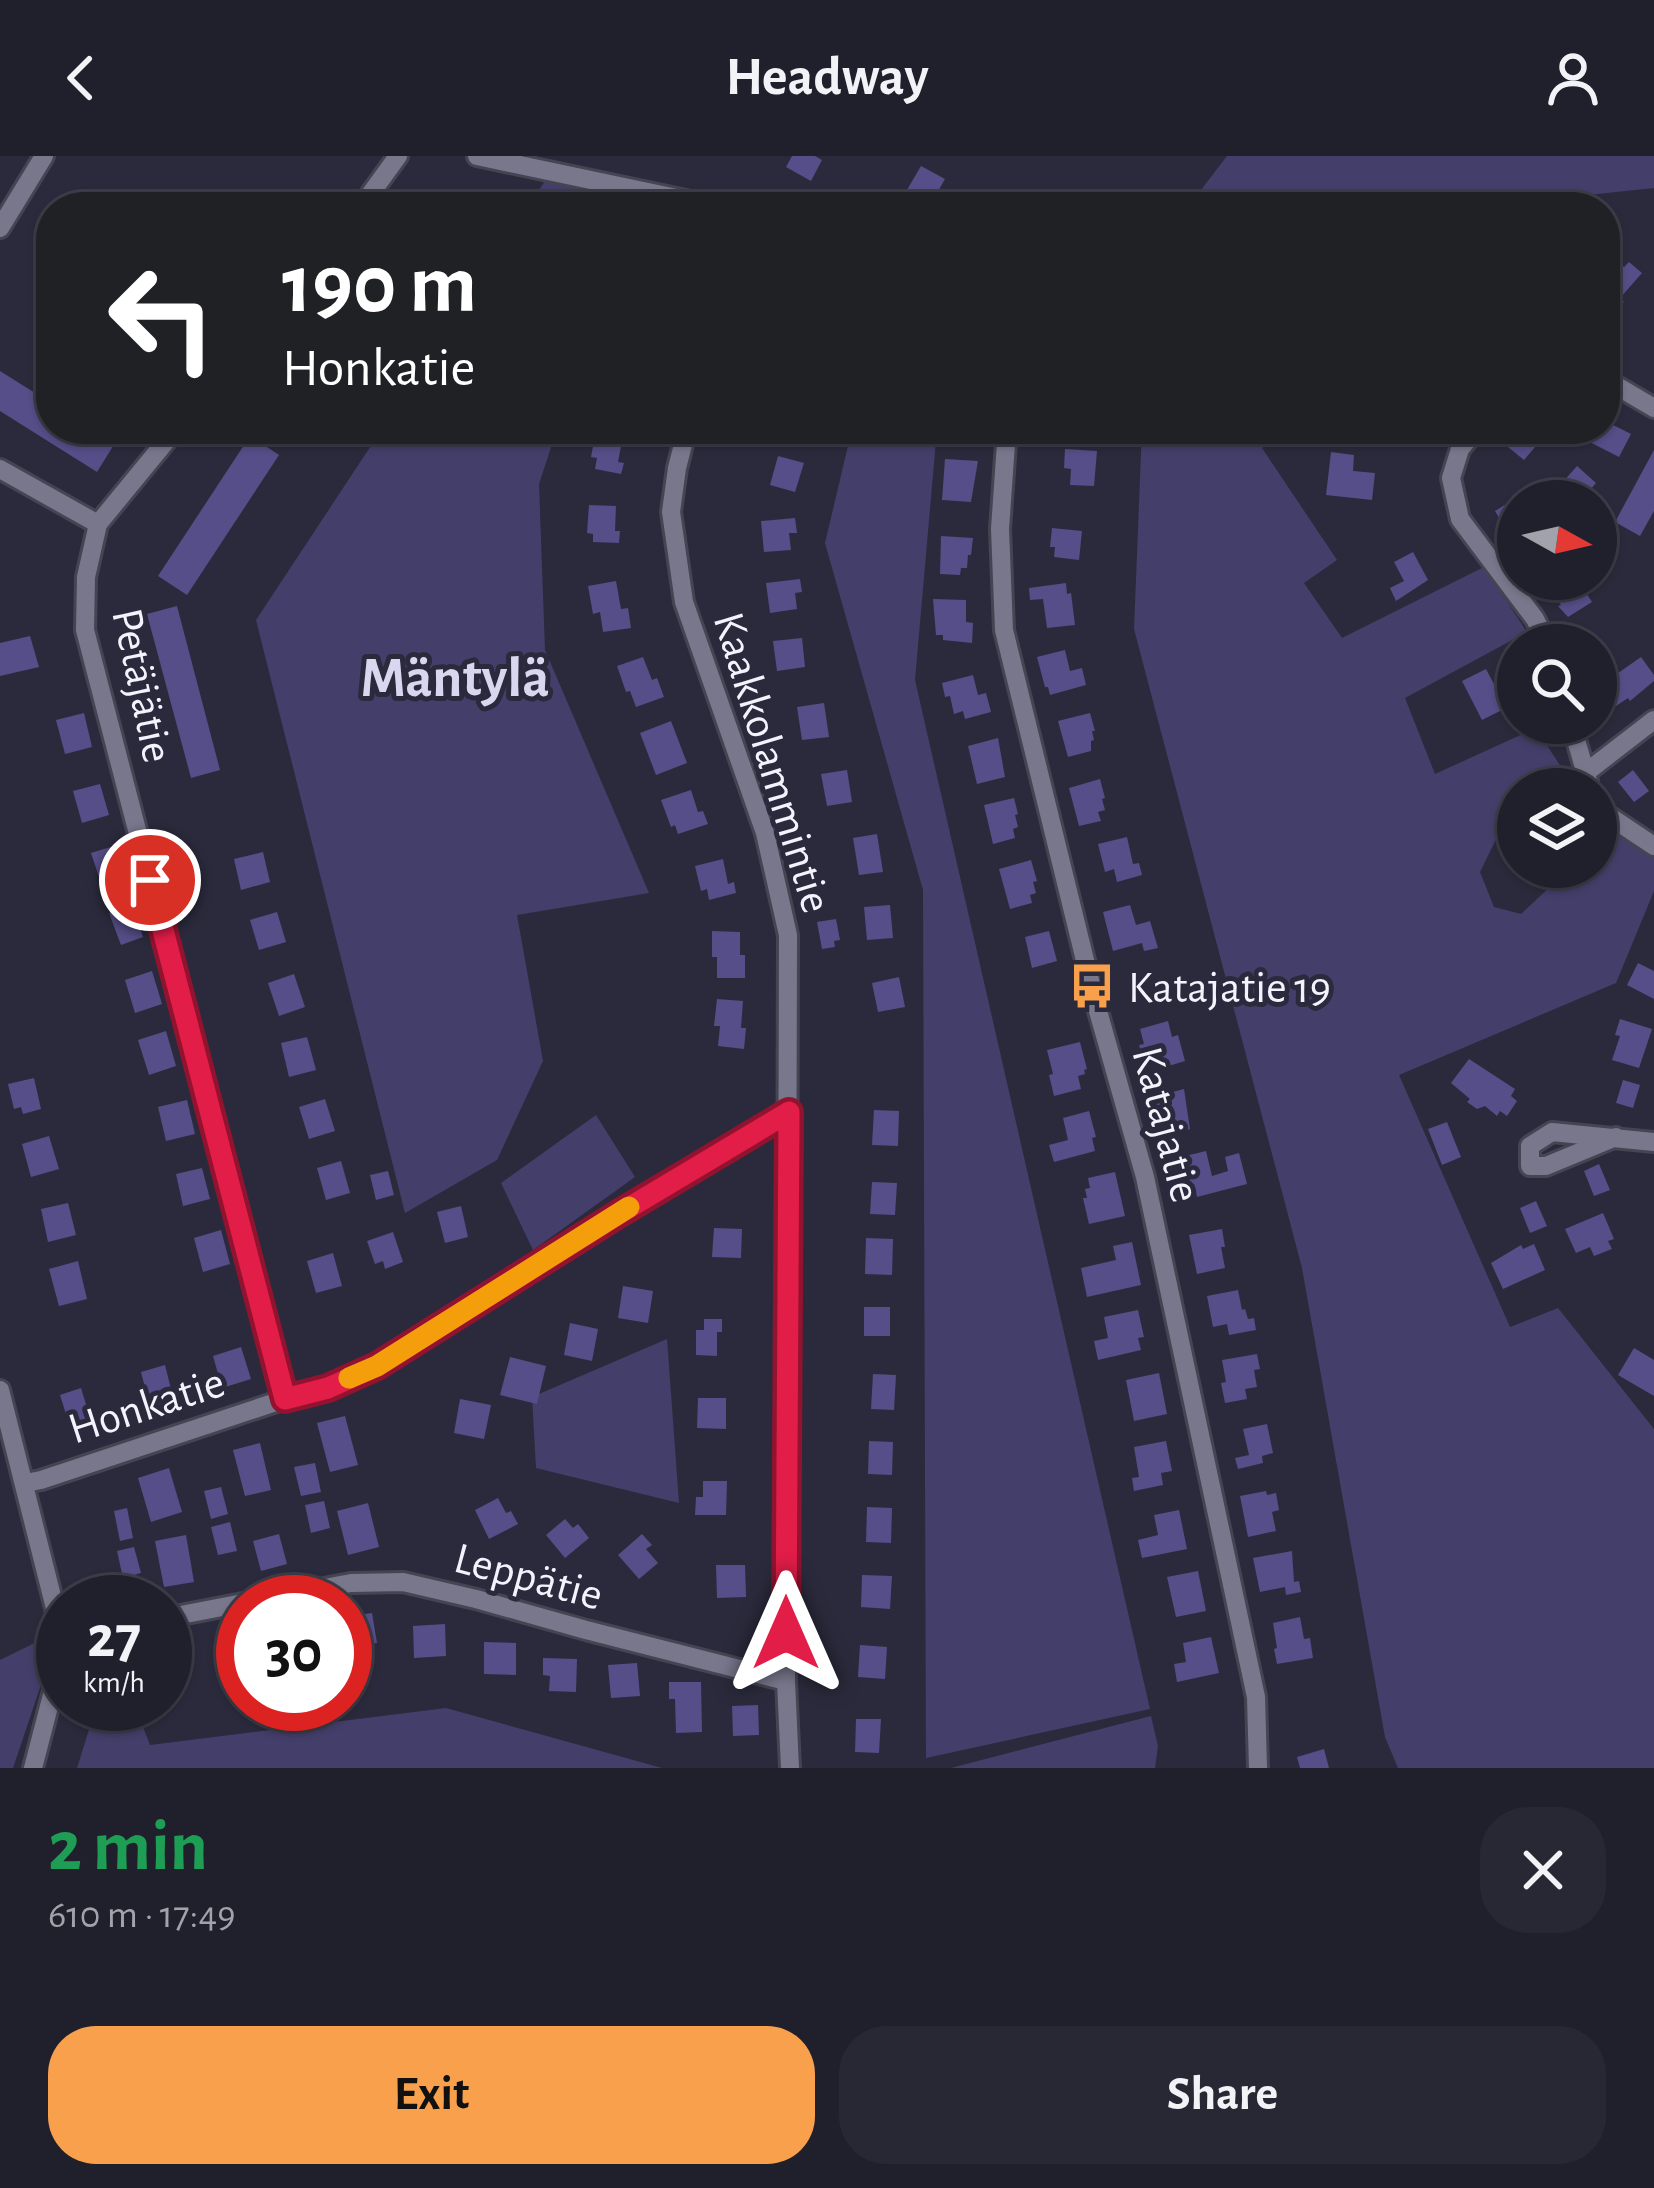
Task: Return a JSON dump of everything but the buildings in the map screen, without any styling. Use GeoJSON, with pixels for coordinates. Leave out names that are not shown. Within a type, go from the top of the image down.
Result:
{"type":"FeatureCollection","features":[{"type":"Feature","properties":{"kind":"street"},"geometry":{"type":"LineString","coordinates":[[0,228],[44,156]]}},
{"type":"Feature","properties":{"kind":"street"},"geometry":{"type":"LineString","coordinates":[[372,192],[398,156]]}},
{"type":"Feature","properties":{"kind":"street"},"geometry":{"type":"LineString","coordinates":[[477,156],[648,192]]}},
{"type":"Feature","properties":{"kind":"street"},"geometry":{"type":"LineString","coordinates":[[1620,388],[1654,408]]}},
{"type":"Feature","properties":{"kind":"street","name":"Petäjätie"},"geometry":{"type":"LineString","coordinates":[[164,444],[98,524],[86,577],[85,630],[285,1399]]}},
{"type":"Feature","properties":{"kind":"street","name":"Kaakkolammintie"},"geometry":{"type":"LineString","coordinates":[[684,444],[671,512],[683,602],[764,832],[788,935],[786,1681],[790,1768]]}},
{"type":"Feature","properties":{"kind":"street","name":"Katajatie"},"geometry":{"type":"LineString","coordinates":[[1006,444],[1000,529],[1004,630],[1094,997],[1145,1177],[1256,1697],[1258,1768]]}},
{"type":"Feature","properties":{"kind":"street"},"geometry":{"type":"LineString","coordinates":[[1464,444],[1450,478],[1460,519],[1538,624]]}},
{"type":"Feature","properties":{"kind":"street"},"geometry":{"type":"LineString","coordinates":[[0,469],[98,524]]}},
{"type":"Feature","properties":{"kind":"street"},"geometry":{"type":"LineString","coordinates":[[1608,768],[1654,720]]}},
{"type":"Feature","properties":{"kind":"street"},"geometry":{"type":"LineString","coordinates":[[1617,821],[1654,846]]}},
{"type":"Feature","properties":{"kind":"street","name":"Honkatie"},"geometry":{"type":"LineString","coordinates":[[25,1483],[328,1388],[377,1366],[789,1112]]}},
{"type":"Feature","properties":{"kind":"street"},"geometry":{"type":"LineString","coordinates":[[1616,1137],[1654,1142]]}},
{"type":"Feature","properties":{"kind":"street"},"geometry":{"type":"LineString","coordinates":[[0,1390],[47,1575]]}},
{"type":"Feature","properties":{"kind":"street","name":"Leppätie"},"geometry":{"type":"LineString","coordinates":[[372,1582],[403,1582],[476,1599],[786,1681]]}},
{"type":"Feature","properties":{"kind":"street"},"geometry":{"type":"LineString","coordinates":[[33,1768],[43,1731]]}},
{"type":"Feature","properties":{"kind":"shaded area"},"geometry":{"type":"Polygon","coordinates":[[[1227,156],[1654,156],[1654,188],[1616,192],[1199,192],[1227,156]]]}},
{"type":"Feature","properties":{"kind":"shaded area"},"geometry":{"type":"Polygon","coordinates":[[[552,170],[637,189],[636,192],[538,192],[552,170]]]}},
{"type":"Feature","properties":{"kind":"shaded area"},"geometry":{"type":"Polygon","coordinates":[[[372,444],[552,444],[539,484],[545,650],[649,893],[517,915],[543,1061],[497,1160],[405,1213],[256,620],[372,444]]]}},
{"type":"Feature","properties":{"kind":"shaded area"},"geometry":{"type":"Polygon","coordinates":[[[848,444],[936,444],[915,680],[1150,1709],[926,1758],[923,890],[825,543],[848,444]]]}},
{"type":"Feature","properties":{"kind":"shaded area"},"geometry":{"type":"Polygon","coordinates":[[[1141,444],[1267,444],[1262,448],[1337,560],[1304,583],[1342,638],[1484,567],[1497,587],[1497,600],[1506,600],[1522,624],[1497,624],[1497,648],[1405,698],[1435,774],[1501,744],[1546,744],[1562,768],[1497,768],[1497,837],[1480,872],[1494,907],[1521,914],[1549,888],[1617,888],[1617,831],[1654,855],[1654,891],[1616,983],[1399,1075],[1510,1327],[1558,1308],[1654,1429],[1654,1768],[1398,1768],[1385,1737],[1302,1268],[1134,629],[1141,444]]]}},
{"type":"Feature","properties":{"kind":"shaded area"},"geometry":{"type":"Polygon","coordinates":[[[596,1115],[635,1177],[533,1250],[501,1183],[596,1115]]]}},
{"type":"Feature","properties":{"kind":"shaded area"},"geometry":{"type":"Polygon","coordinates":[[[667,1339],[679,1503],[536,1468],[532,1397],[667,1339]]]}},
{"type":"Feature","properties":{"kind":"shaded area"},"geometry":{"type":"Polygon","coordinates":[[[36,1642],[36,1700],[13,1768],[0,1768],[0,1660],[36,1642]]]}},
{"type":"Feature","properties":{"kind":"shaded area"},"geometry":{"type":"Polygon","coordinates":[[[446,1708],[662,1768],[77,1768],[89,1731],[145,1731],[150,1745],[262,1731],[372,1731],[372,1717],[446,1708]]]}},
{"type":"Feature","properties":{"kind":"shaded area"},"geometry":{"type":"Polygon","coordinates":[[[1151,1716],[1158,1746],[1155,1768],[951,1768],[1151,1716]]]}},
{"type":"Feature","properties":{"kind":"slow traffic"},"geometry":{"type":"LineString","coordinates":[[349,1378],[377,1366],[629,1207]]}},
{"type":"Feature","properties":{"kind":"place","name":"Katajatie 19"},"geometry":{"type":"Point","coordinates":[1092,986]}},
{"type":"Feature","properties":{"kind":"district","name":"Mäntylä"},"geometry":{"type":"Point","coordinates":[455,676]}},
{"type":"Feature","properties":{"kind":"route"},"geometry":{"type":"LineString","coordinates":[[150,880],[285,1399],[328,1388],[377,1366],[789,1112],[786,1633]]}}]}
